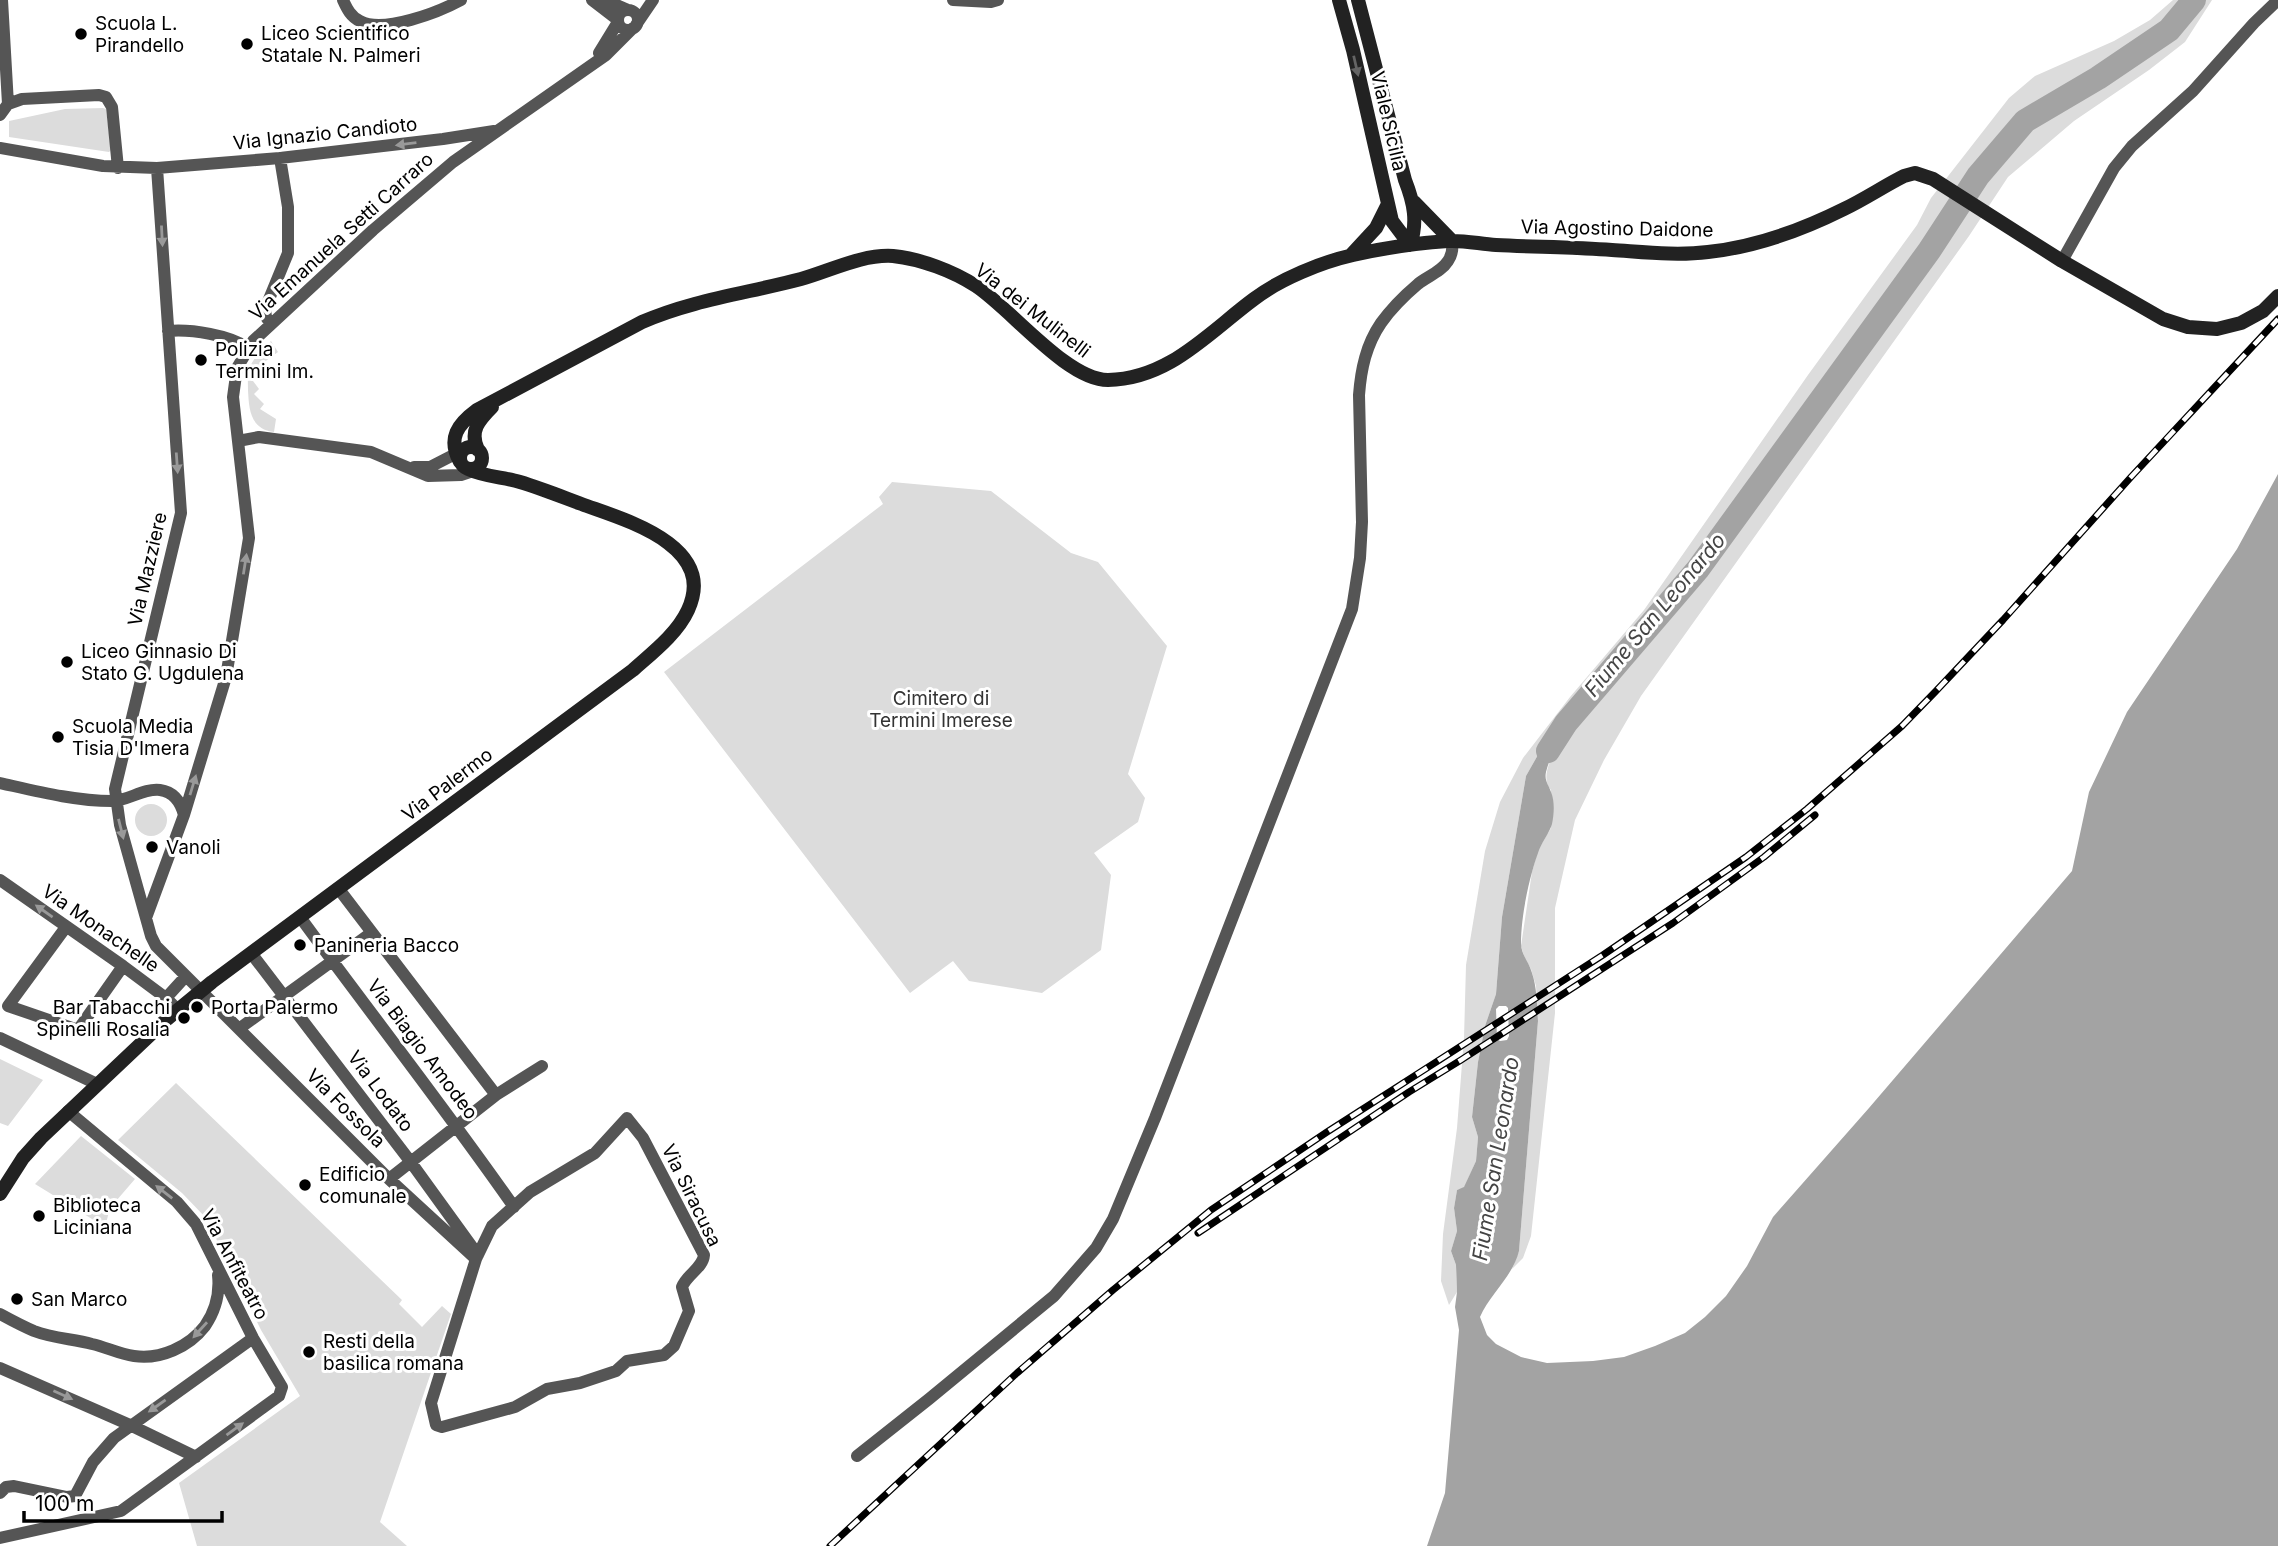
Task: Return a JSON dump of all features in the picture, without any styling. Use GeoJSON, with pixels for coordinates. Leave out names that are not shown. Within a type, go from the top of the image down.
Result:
{"type":"FeatureCollection","features":[{"type":"Feature","properties":{"kind":"street"},"geometry":{"type":"LineString","coordinates":[[2,0],[4,109],[22,99],[99,95],[107,97],[112,107],[118,168]]}},
{"type":"Feature","properties":{"kind":"street"},"geometry":{"type":"LineString","coordinates":[[343,0],[352,16],[371,25],[421,18],[461,0]]}},
{"type":"Feature","properties":{"kind":"street"},"geometry":{"type":"LineString","coordinates":[[592,0],[624,29],[635,27],[637,16],[606,0]]}},
{"type":"Feature","properties":{"kind":"street"},"geometry":{"type":"LineString","coordinates":[[593,62],[618,21],[620,13],[645,0]]}},
{"type":"Feature","properties":{"kind":"street","name":"Via Emanuela Setti Carraro"},"geometry":{"type":"LineString","coordinates":[[146,918],[184,816],[226,677],[248,547],[233,397],[237,368],[248,348],[373,230],[453,162],[606,55],[635,27],[653,0]]}},
{"type":"Feature","properties":{"kind":"street"},"geometry":{"type":"LineString","coordinates":[[953,0],[998,0]]}},
{"type":"Feature","properties":{"kind":"street","name":"Viale Sicilia"},"geometry":{"type":"LineString","coordinates":[[1339,0],[1392,221],[1410,245]]}},
{"type":"Feature","properties":{"kind":"street","name":"Viale Sicilia"},"geometry":{"type":"LineString","coordinates":[[1358,0],[1405,180],[1414,202]]}},
{"type":"Feature","properties":{"kind":"street"},"geometry":{"type":"LineString","coordinates":[[2278,0],[2193,91],[2132,146],[2099,191],[2062,261],[2164,319],[2188,327],[2217,329],[2241,323],[2263,311],[2278,296]]}},
{"type":"Feature","properties":{"kind":"street","name":"Via Ignazio Candioto"},"geometry":{"type":"LineString","coordinates":[[0,148],[118,168],[157,168],[280,158],[498,131]]}},
{"type":"Feature","properties":{"kind":"street"},"geometry":{"type":"LineString","coordinates":[[443,139],[450,140],[457,148],[457,156],[453,162]]}},
{"type":"Feature","properties":{"kind":"street"},"geometry":{"type":"LineString","coordinates":[[271,324],[265,309],[288,253],[288,207],[280,158]]}},
{"type":"Feature","properties":{"kind":"street","name":"Via Mazziere"},"geometry":{"type":"LineString","coordinates":[[157,168],[181,513],[118,775],[115,801],[135,880],[156,946],[201,991]]}},
{"type":"Feature","properties":{"kind":"street","name":"Via Agostino Daidone"},"geometry":{"type":"LineString","coordinates":[[1410,245],[1452,241],[1704,253],[1745,246],[1814,223],[1904,176],[1915,173],[1933,179],[2062,261]]}},
{"type":"Feature","properties":{"kind":"street"},"geometry":{"type":"LineString","coordinates":[[857,1456],[1054,1296],[1096,1248],[1113,1219],[1155,1118],[1352,609],[1360,558],[1362,522],[1360,384],[1371,339],[1397,304],[1438,271],[1448,261],[1453,250],[1452,241],[1414,202]]}},
{"type":"Feature","properties":{"kind":"street"},"geometry":{"type":"LineString","coordinates":[[1410,245],[1415,230],[1414,202]]}},
{"type":"Feature","properties":{"kind":"street"},"geometry":{"type":"LineString","coordinates":[[1351,255],[1376,228],[1388,204]]}},
{"type":"Feature","properties":{"kind":"street","name":"Via dei Mulinelli"},"geometry":{"type":"LineString","coordinates":[[470,460],[454,438],[466,418],[657,315],[802,279],[870,257],[892,256],[921,261],[955,275],[977,287],[1066,363],[1085,375],[1103,380],[1126,379],[1147,374],[1181,357],[1256,297],[1286,278],[1351,255],[1410,245]]}},
{"type":"Feature","properties":{"kind":"street"},"geometry":{"type":"LineString","coordinates":[[168,331],[179,330],[236,340],[248,348]]}},
{"type":"Feature","properties":{"kind":"street"},"geometry":{"type":"LineString","coordinates":[[238,441],[259,437],[371,452],[428,476],[447,477],[470,460],[476,424],[501,398]]}},
{"type":"Feature","properties":{"kind":"street"},"geometry":{"type":"LineString","coordinates":[[407,467],[430,467],[470,460]]}},
{"type":"Feature","properties":{"kind":"street","name":"Via Palermo"},"geometry":{"type":"LineString","coordinates":[[2,1187],[23,1158],[68,1111],[177,1009],[634,670],[685,616],[693,589],[691,571],[675,548],[659,536],[634,522],[519,482],[470,460]]}},
{"type":"Feature","properties":{"kind":"street"},"geometry":{"type":"LineString","coordinates":[[0,783],[53,794],[115,801],[151,790],[160,790],[176,799],[184,816]]}},
{"type":"Feature","properties":{"kind":"street"},"geometry":{"type":"LineString","coordinates":[[135,880],[140,888],[147,891],[154,890],[159,885]]}},
{"type":"Feature","properties":{"kind":"street","name":"Via Monachelle"},"geometry":{"type":"LineString","coordinates":[[2,884],[123,966],[177,1009]]}},
{"type":"Feature","properties":{"kind":"street"},"geometry":{"type":"LineString","coordinates":[[338,888],[496,1095]]}},
{"type":"Feature","properties":{"kind":"street","name":"Via Biagio Amodeo"},"geometry":{"type":"LineString","coordinates":[[300,917],[457,1125],[514,1207]]}},
{"type":"Feature","properties":{"kind":"street"},"geometry":{"type":"LineString","coordinates":[[66,926],[8,1006],[78,1030],[123,966]]}},
{"type":"Feature","properties":{"kind":"street"},"geometry":{"type":"LineString","coordinates":[[240,1028],[371,933]]}},
{"type":"Feature","properties":{"kind":"street","name":"Via Lodato"},"geometry":{"type":"LineString","coordinates":[[251,953],[410,1161],[477,1257]]}},
{"type":"Feature","properties":{"kind":"street"},"geometry":{"type":"LineString","coordinates":[[166,998],[186,976]]}},
{"type":"Feature","properties":{"kind":"street","name":"Via Fossola"},"geometry":{"type":"LineString","coordinates":[[201,991],[389,1179],[477,1257]]}},
{"type":"Feature","properties":{"kind":"street"},"geometry":{"type":"LineString","coordinates":[[0,1038],[97,1084]]}},
{"type":"Feature","properties":{"kind":"street"},"geometry":{"type":"LineString","coordinates":[[389,1179],[496,1095],[542,1066]]}},
{"type":"Feature","properties":{"kind":"street","name":"Via Anfiteatro"},"geometry":{"type":"LineString","coordinates":[[68,1111],[177,1202],[196,1224],[253,1338],[282,1387],[279,1396],[196,1457]]}},
{"type":"Feature","properties":{"kind":"street","name":"Via Siracusa"},"geometry":{"type":"LineString","coordinates":[[477,1257],[431,1403],[436,1425],[442,1427],[515,1407],[547,1389],[580,1383],[616,1371],[627,1361],[664,1355],[674,1346],[689,1311],[682,1287],[689,1275],[702,1263],[704,1255],[643,1138],[627,1118],[594,1153],[530,1192],[514,1207]]}},
{"type":"Feature","properties":{"kind":"street"},"geometry":{"type":"LineString","coordinates":[[477,1257],[492,1226],[514,1207]]}},
{"type":"Feature","properties":{"kind":"street"},"geometry":{"type":"LineString","coordinates":[[0,1314],[35,1331],[124,1354],[164,1354],[188,1343],[210,1318],[218,1299],[217,1268]]}},
{"type":"Feature","properties":{"kind":"street"},"geometry":{"type":"LineString","coordinates":[[0,1493],[10,1486],[72,1497],[78,1492],[80,1483],[93,1462],[114,1438],[253,1338]]}},
{"type":"Feature","properties":{"kind":"street"},"geometry":{"type":"LineString","coordinates":[[0,1368],[196,1457],[121,1511],[4,1540]]}},
{"type":"Feature","properties":{"kind":"green space"},"geometry":{"type":"Polygon","coordinates":[[[2173,0],[2212,0],[2185,42],[2074,121],[2008,177],[1969,236],[1641,696],[1604,760],[1575,820],[1555,908],[1555,1013],[1531,1236],[1523,1258],[1512,1269],[1519,1251],[1538,1021],[1536,986],[1521,946],[1532,872],[1538,850],[1551,828],[1551,790],[1546,775],[1565,723],[1552,730],[1526,776],[1502,917],[1496,994],[1485,1026],[1478,1062],[1472,1117],[1478,1137],[1476,1161],[1464,1188],[1457,1190],[1454,1208],[1457,1231],[1451,1251],[1456,1265],[1457,1292],[1449,1305],[1441,1281],[1443,1234],[1457,1128],[1466,965],[1485,851],[1500,802],[1523,758],[1570,697],[1644,610],[1808,375],[1917,225],[1931,198],[2009,98],[2035,76],[2114,41],[2150,20],[2173,0]]]}},
{"type":"Feature","properties":{"kind":"green space"},"geometry":{"type":"Polygon","coordinates":[[[65,109],[106,109],[111,150],[109,152],[9,137],[9,121],[65,109]]]}},
{"type":"Feature","properties":{"kind":"green space"},"geometry":{"type":"Polygon","coordinates":[[[271,341],[278,352],[263,363],[267,370],[253,381],[259,389],[254,394],[264,404],[260,409],[276,419],[274,432],[255,422],[250,411],[248,390],[250,367],[256,356],[271,341]]]}},
{"type":"Feature","properties":{"kind":"green space","name":"Cimitero di Termini Imerese"},"geometry":{"type":"Polygon","coordinates":[[[892,482],[991,491],[1071,553],[1098,562],[1167,646],[1128,774],[1145,798],[1138,822],[1094,853],[1111,875],[1101,950],[1042,993],[969,981],[953,961],[910,993],[664,672],[883,504],[879,497],[892,482]]]}},
{"type":"Feature","properties":{"kind":"green space"},"geometry":{"type":"Polygon","coordinates":[[[151,804],[163,808],[167,820],[163,832],[151,836],[139,832],[135,820],[139,808],[151,804]]]}},
{"type":"Feature","properties":{"kind":"green space"},"geometry":{"type":"Polygon","coordinates":[[[0,1059],[43,1080],[8,1126],[0,1123],[0,1059]]]}},
{"type":"Feature","properties":{"kind":"green space"},"geometry":{"type":"Polygon","coordinates":[[[176,1083],[402,1300],[399,1304],[422,1327],[442,1306],[451,1314],[380,1522],[407,1546],[197,1546],[179,1483],[300,1396],[261,1330],[206,1218],[182,1193],[118,1140],[176,1083]]]}},
{"type":"Feature","properties":{"kind":"green space"},"geometry":{"type":"Polygon","coordinates":[[[81,1136],[135,1179],[110,1208],[105,1227],[35,1184],[81,1136]]]}},
{"type":"Feature","properties":{"kind":"water"},"geometry":{"type":"Polygon","coordinates":[[[2278,474],[2278,1546],[1427,1546],[1445,1493],[1459,1330],[1455,1307],[1456,1265],[1451,1251],[1457,1231],[1454,1208],[1457,1190],[1464,1187],[1476,1161],[1478,1137],[1472,1117],[1478,1062],[1485,1026],[1496,994],[1502,917],[1526,776],[1552,730],[1566,723],[1546,772],[1553,800],[1553,820],[1539,849],[1521,932],[1522,951],[1535,985],[1538,1021],[1519,1251],[1512,1269],[1480,1317],[1487,1335],[1496,1344],[1521,1357],[1547,1363],[1624,1357],[1655,1346],[1685,1333],[1726,1296],[1747,1266],[1773,1217],[2072,871],[2089,792],[2127,712],[2237,549],[2278,474]],[[1506,1006],[1496,1009],[1497,1039],[1500,1041],[1507,1040],[1509,1036],[1506,1006]]]}},
{"type":"Feature","properties":{"kind":"waterway","name":"Fiume San Leonardo"},"geometry":{"type":"LineString","coordinates":[[1548,751],[1566,723],[1698,569],[1929,251],[1978,176],[2025,121],[2098,78],[2169,30],[2194,0]]}},
{"type":"Feature","properties":{"kind":"railway"},"geometry":{"type":"LineString","coordinates":[[830,1546],[1017,1373],[1211,1210],[1327,1132],[1603,955],[1746,857],[1807,809],[1902,726],[1936,691],[2278,319]]}},
{"type":"Feature","properties":{"kind":"railway"},"geometry":{"type":"LineString","coordinates":[[1198,1233],[1409,1092],[1673,923],[1764,857],[1815,815]]}},
{"type":"Feature","properties":{"kind":"place","name":"Scuola L. Pirandello"},"geometry":{"type":"Point","coordinates":[81,34]}},
{"type":"Feature","properties":{"kind":"place","name":"Liceo Scientifico Statale N. Palmeri"},"geometry":{"type":"Point","coordinates":[247,44]}},
{"type":"Feature","properties":{"kind":"place","name":"Polizia Termini Im."},"geometry":{"type":"Point","coordinates":[201,360]}},
{"type":"Feature","properties":{"kind":"place","name":"Liceo Ginnasio Di Stato G. Ugdulena"},"geometry":{"type":"Point","coordinates":[67,662]}},
{"type":"Feature","properties":{"kind":"place","name":"Scuola Media Tisia D'Imera"},"geometry":{"type":"Point","coordinates":[58,737]}},
{"type":"Feature","properties":{"kind":"place","name":"Vanoli"},"geometry":{"type":"Point","coordinates":[152,847]}},
{"type":"Feature","properties":{"kind":"place","name":"Panineria Bacco"},"geometry":{"type":"Point","coordinates":[300,945]}},
{"type":"Feature","properties":{"kind":"place","name":"Porta Palermo"},"geometry":{"type":"Point","coordinates":[197,1007]}},
{"type":"Feature","properties":{"kind":"place","name":"Bar Tabacchi Spinelli Rosalia"},"geometry":{"type":"Point","coordinates":[184,1018]}},
{"type":"Feature","properties":{"kind":"place","name":"Edificio comunale"},"geometry":{"type":"Point","coordinates":[305,1185]}},
{"type":"Feature","properties":{"kind":"place","name":"Biblioteca Liciniana"},"geometry":{"type":"Point","coordinates":[39,1216]}},
{"type":"Feature","properties":{"kind":"place","name":"San Marco"},"geometry":{"type":"Point","coordinates":[17,1299]}},
{"type":"Feature","properties":{"kind":"place","name":"Resti della basilica romana"},"geometry":{"type":"Point","coordinates":[309,1352]}}]}
